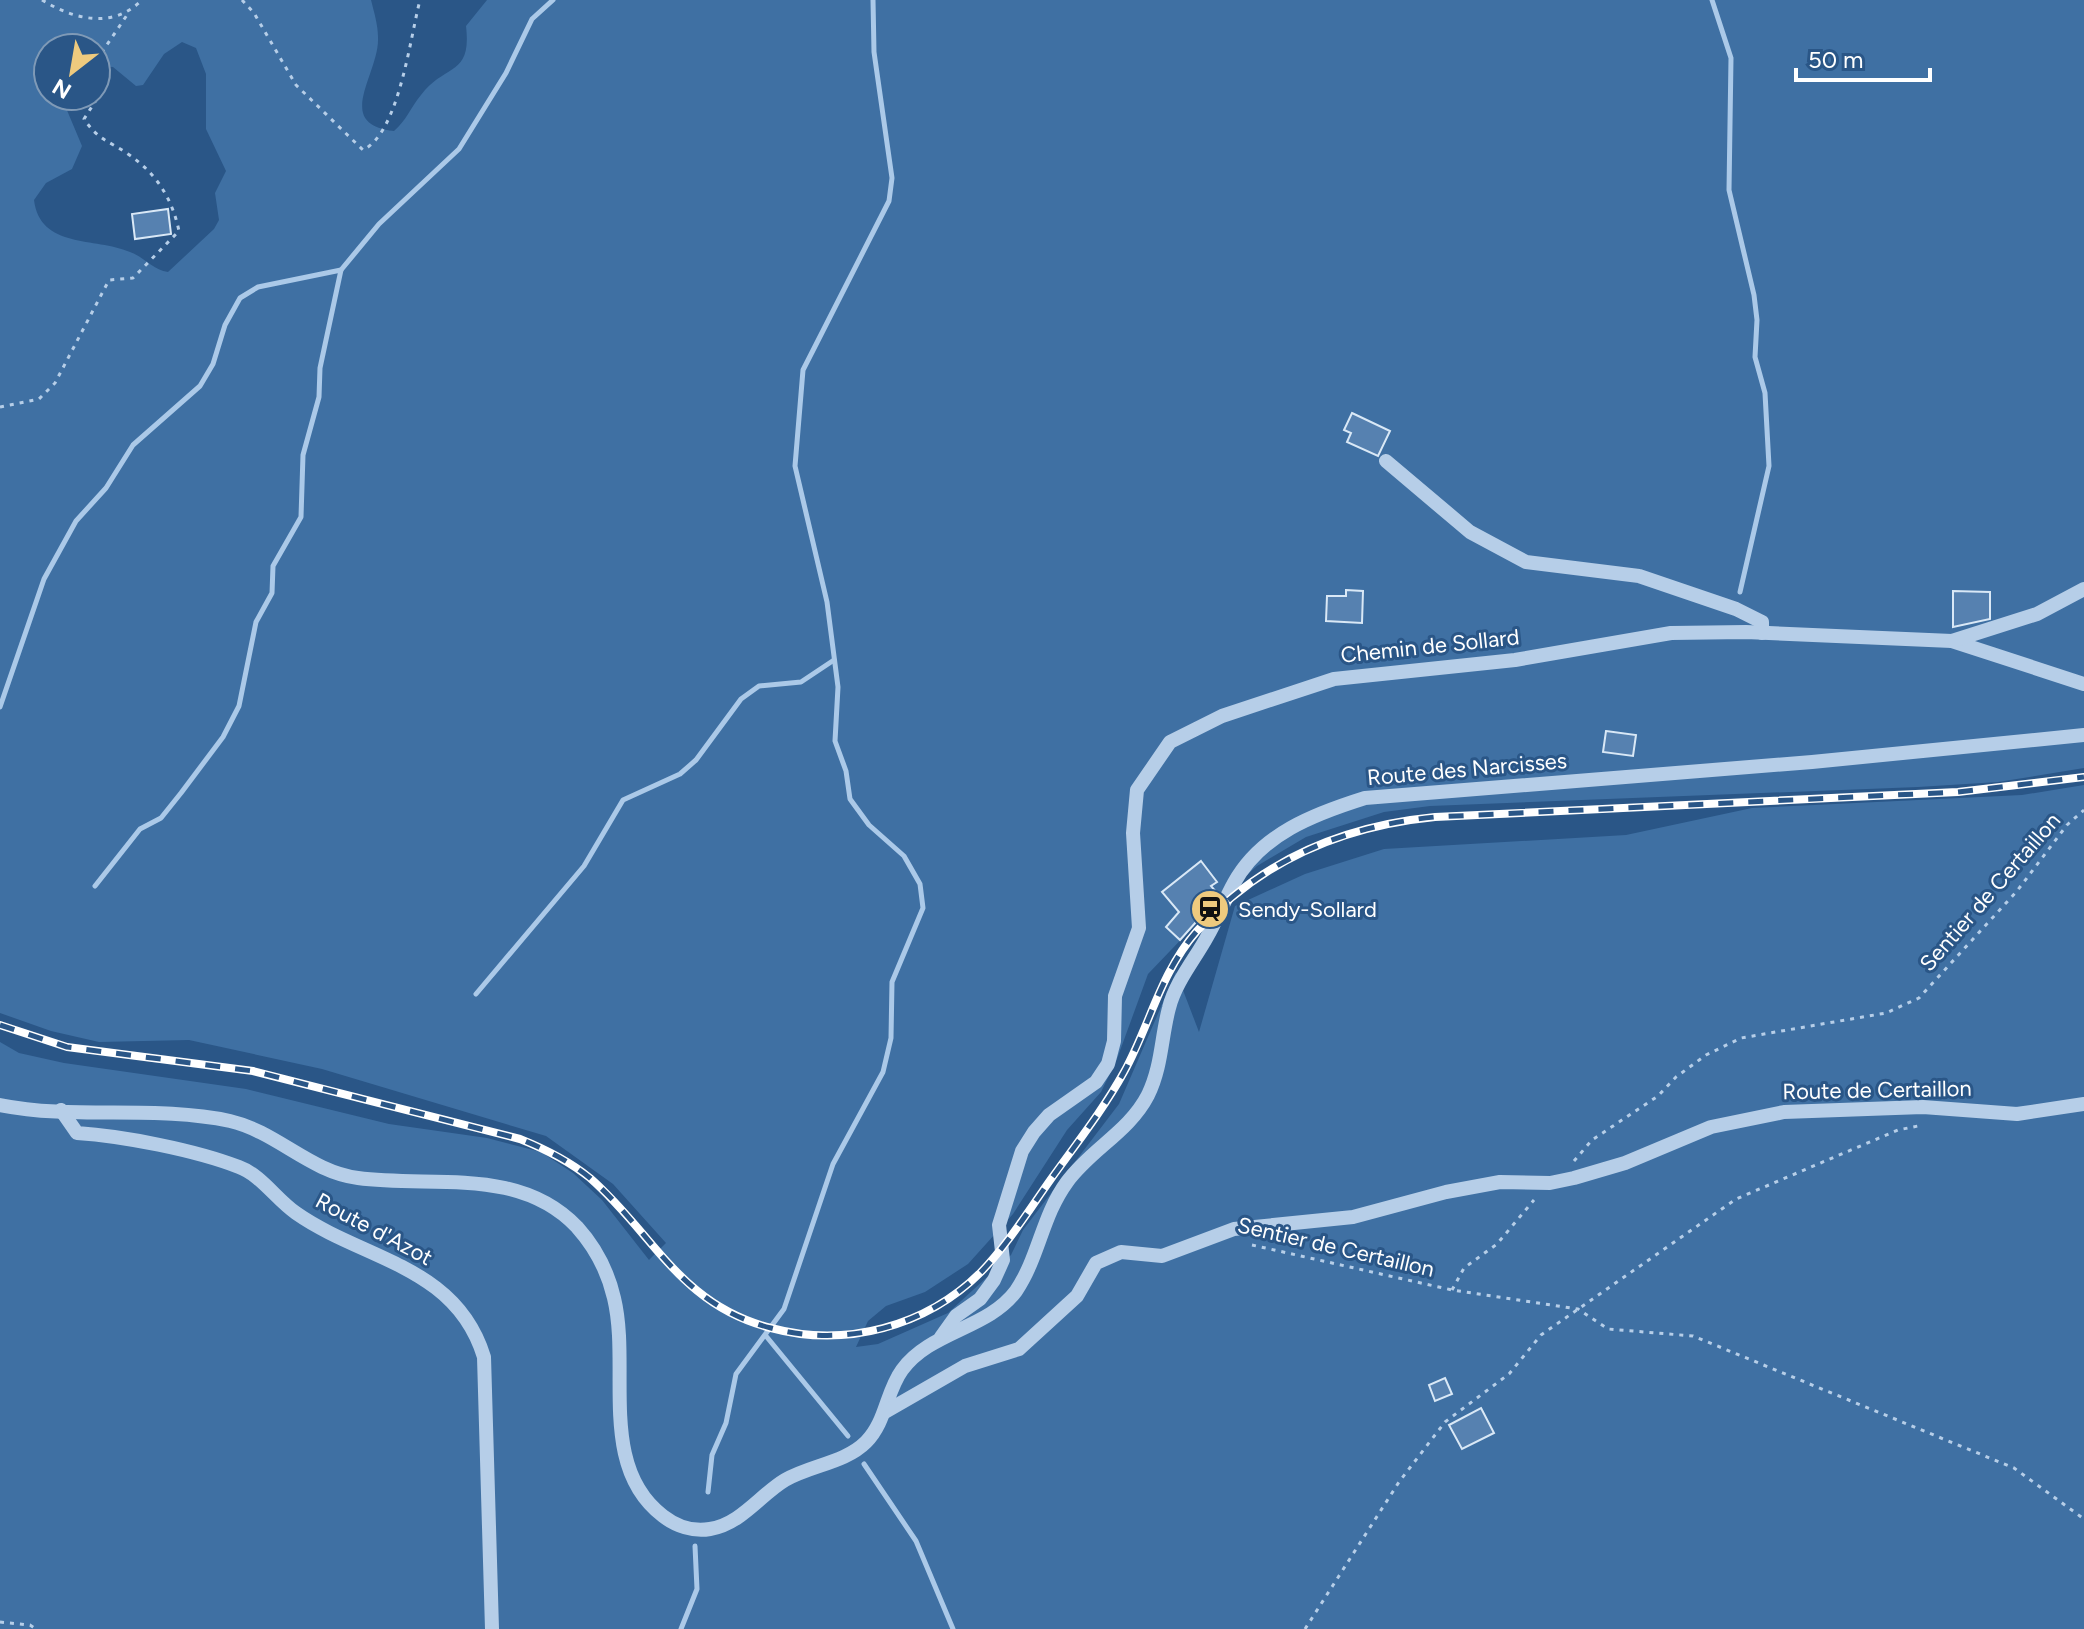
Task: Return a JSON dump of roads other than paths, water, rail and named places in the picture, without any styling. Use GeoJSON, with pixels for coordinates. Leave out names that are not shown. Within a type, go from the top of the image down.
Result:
{"type":"FeatureCollection","features":[{"type":"Feature","properties":{"kind":"street"},"geometry":{"type":"LineString","coordinates":[[1386,461],[1470,532],[1515,557],[1526,562],[1639,576],[1736,609],[1762,622],[1762,633]]}},
{"type":"Feature","properties":{"kind":"street","name":"Chemin de Sollard"},"geometry":{"type":"LineString","coordinates":[[940,1339],[956,1316],[980,1299],[994,1280],[1003,1260],[999,1225],[1028,1141],[1049,1115],[1096,1082],[1108,1064],[1114,1041],[1115,996],[1139,928],[1133,833],[1137,790],[1170,742],[1222,716],[1334,679],[1515,660],[1671,633],[1762,633],[1952,641],[2037,614],[2084,589]]}},
{"type":"Feature","properties":{"kind":"street"},"geometry":{"type":"LineString","coordinates":[[1952,641],[2084,684]]}},
{"type":"Feature","properties":{"kind":"street","name":"Route des Narcisses"},"geometry":{"type":"LineString","coordinates":[[0,1105],[226,1120],[264,1133],[343,1176],[503,1187],[548,1204],[577,1228],[602,1264],[618,1323],[627,1463],[648,1503],[678,1525],[709,1529],[732,1521],[783,1481],[853,1453],[874,1433],[902,1370],[940,1339],[996,1312],[1015,1293],[1027,1272],[1044,1219],[1066,1183],[1084,1162],[1137,1116],[1158,1074],[1169,1002],[1236,880],[1254,855],[1306,817],[1365,798],[1812,762],[2084,735]]}},
{"type":"Feature","properties":{"kind":"street","name":"Route de Certaillon"},"geometry":{"type":"LineString","coordinates":[[885,1413],[965,1366],[1019,1349],[1077,1296],[1096,1263],[1121,1252],[1162,1256],[1234,1229],[1265,1223],[1353,1217],[1446,1192],[1500,1182],[1555,1182],[1625,1163],[1711,1127],[1784,1112],[1923,1107],[2017,1114],[2084,1104]]}},
{"type":"Feature","properties":{"kind":"street","name":"Route d'Azot"},"geometry":{"type":"LineString","coordinates":[[61,1110],[77,1133],[115,1137],[239,1167],[296,1213],[409,1270],[463,1313],[474,1329],[484,1357],[492,1629]]}},
{"type":"Feature","properties":{"kind":"waterway"},"geometry":{"type":"LineString","coordinates":[[95,886],[140,829],[161,818],[223,737],[239,706],[256,622],[272,593],[273,566],[301,517],[303,455],[319,397],[320,368],[341,270],[379,224],[459,149],[506,73],[532,19],[553,0]]}},
{"type":"Feature","properties":{"kind":"waterway"},"geometry":{"type":"LineString","coordinates":[[708,1492],[712,1455],[726,1423],[736,1374],[784,1309],[833,1164],[883,1072],[891,1038],[892,982],[923,908],[920,884],[904,856],[869,825],[850,799],[846,771],[835,741],[838,687],[827,602],[795,466],[803,370],[889,201],[892,178],[874,52],[873,0]]}},
{"type":"Feature","properties":{"kind":"waterway"},"geometry":{"type":"LineString","coordinates":[[1712,0],[1731,58],[1729,190],[1754,295],[1757,320],[1755,357],[1765,393],[1769,466],[1740,592]]}},
{"type":"Feature","properties":{"kind":"waterway"},"geometry":{"type":"LineString","coordinates":[[0,707],[44,579],[76,521],[106,488],[133,445],[200,386],[213,364],[225,325],[240,298],[258,287],[341,270]]}},
{"type":"Feature","properties":{"kind":"waterway"},"geometry":{"type":"LineString","coordinates":[[476,994],[584,866],[623,800],[680,774],[696,760],[741,699],[759,686],[801,682],[834,660]]}},
{"type":"Feature","properties":{"kind":"waterway"},"geometry":{"type":"LineString","coordinates":[[766,1336],[848,1436]]}},
{"type":"Feature","properties":{"kind":"waterway"},"geometry":{"type":"LineString","coordinates":[[864,1464],[916,1541],[953,1629]]}},
{"type":"Feature","properties":{"kind":"waterway"},"geometry":{"type":"LineString","coordinates":[[681,1629],[697,1589],[695,1546]]}},
{"type":"Feature","properties":{"kind":"railway"},"geometry":{"type":"LineString","coordinates":[[0,1025],[67,1047],[253,1071],[520,1139],[574,1166],[590,1178],[670,1265],[713,1303],[771,1328],[799,1334],[855,1334],[910,1319],[935,1307],[981,1272],[1009,1238],[1107,1100],[1124,1072],[1164,982],[1184,947],[1222,906],[1248,885],[1305,851],[1368,829],[1435,817],[1958,792],[2084,777]]}},
{"type":"Feature","properties":{"kind":"place","name":"Sendy-Sollard"},"geometry":{"type":"Point","coordinates":[1210,909]}}]}
